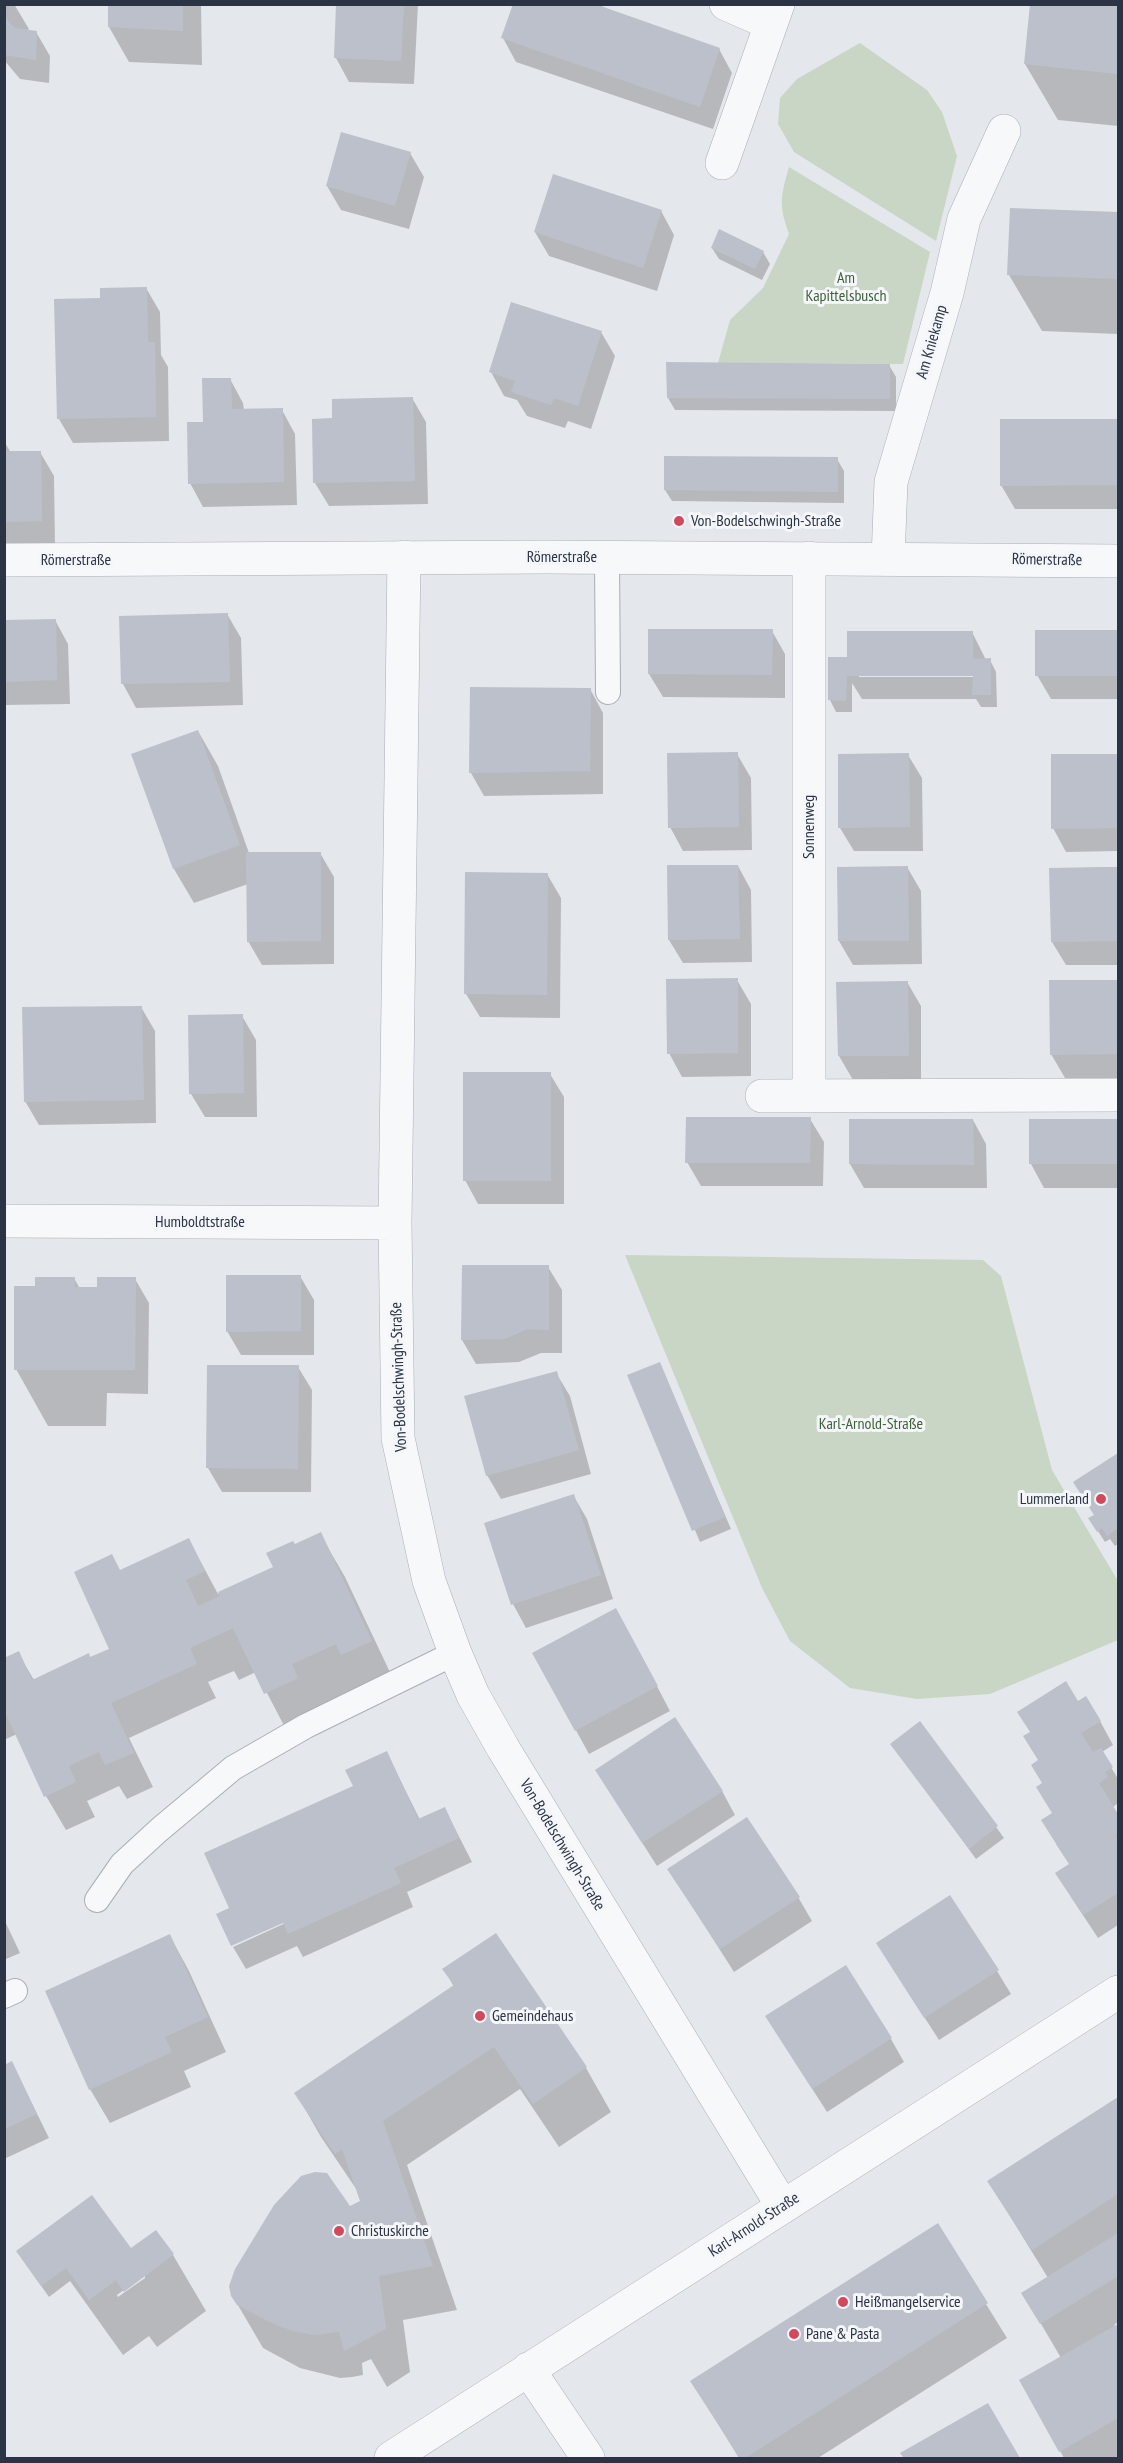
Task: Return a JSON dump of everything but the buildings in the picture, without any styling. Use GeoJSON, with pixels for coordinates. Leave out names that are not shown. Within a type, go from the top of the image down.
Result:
{"type":"FeatureCollection","features":[{"type":"Feature","properties":{"kind":"street"},"geometry":{"type":"LineString","coordinates":[[722,164],[774,14],[726,4]]}},
{"type":"Feature","properties":{"kind":"street","name":"Am Kniekamp"},"geometry":{"type":"LineString","coordinates":[[888,559],[891,482],[947,293],[964,219],[1004,131]]}},
{"type":"Feature","properties":{"kind":"street","name":"Von-Bodelschwingh-Straße"},"geometry":{"type":"LineString","coordinates":[[404,557],[395,1223],[398,1438],[429,1581],[473,1695],[783,2207]]}},
{"type":"Feature","properties":{"kind":"street","name":"Römerstraße"},"geometry":{"type":"LineString","coordinates":[[4,560],[607,557],[1119,561]]}},
{"type":"Feature","properties":{"kind":"street","name":"Sonnenweg"},"geometry":{"type":"LineString","coordinates":[[808,558],[809,1096]]}},
{"type":"Feature","properties":{"kind":"street"},"geometry":{"type":"LineString","coordinates":[[762,1096],[1119,1095]]}},
{"type":"Feature","properties":{"kind":"street","name":"Humboldtstraße"},"geometry":{"type":"LineString","coordinates":[[4,1221],[395,1223]]}},
{"type":"Feature","properties":{"kind":"street","name":"Karl-Arnold-Straße"},"geometry":{"type":"LineString","coordinates":[[391,2458],[1119,1992]]}},
{"type":"Feature","properties":{"kind":"street"},"geometry":{"type":"LineString","coordinates":[[528,2369],[588,2458]]}},
{"type":"Feature","properties":{"kind":"lane"},"geometry":{"type":"LineString","coordinates":[[607,557],[608,692]]}},
{"type":"Feature","properties":{"kind":"lane"},"geometry":{"type":"LineString","coordinates":[[97,1900],[122,1864],[233,1768],[306,1726],[455,1653]]}},
{"type":"Feature","properties":{"kind":"green space"},"geometry":{"type":"Polygon","coordinates":[[[860,43],[927,90],[942,112],[957,156],[936,241],[794,152],[778,124],[780,98],[797,79],[860,43]]]}},
{"type":"Feature","properties":{"kind":"green space","name":"Am Kapittelsbusch"},"geometry":{"type":"Polygon","coordinates":[[[789,167],[930,252],[903,364],[718,363],[730,320],[763,288],[789,234],[782,201],[789,167]]]}},
{"type":"Feature","properties":{"kind":"green space","name":"Karl-Arnold-Straße"},"geometry":{"type":"Polygon","coordinates":[[[625,1255],[983,1260],[1001,1276],[1052,1470],[1118,1581],[1118,1640],[990,1694],[917,1699],[850,1688],[790,1641],[762,1588],[625,1255]]]}},
{"type":"Feature","properties":{"kind":"place","name":"Von-Bodelschwingh-Straße"},"geometry":{"type":"Point","coordinates":[679,521]}},
{"type":"Feature","properties":{"kind":"place","name":"Lummerland"},"geometry":{"type":"Point","coordinates":[1101,1499]}},
{"type":"Feature","properties":{"kind":"place","name":"Gemeindehaus"},"geometry":{"type":"Point","coordinates":[480,2016]}},
{"type":"Feature","properties":{"kind":"place","name":"Christuskirche"},"geometry":{"type":"Point","coordinates":[339,2231]}},
{"type":"Feature","properties":{"kind":"place","name":"Heißmangelservice"},"geometry":{"type":"Point","coordinates":[843,2302]}},
{"type":"Feature","properties":{"kind":"place","name":"Pane & Pasta"},"geometry":{"type":"Point","coordinates":[794,2334]}}]}
